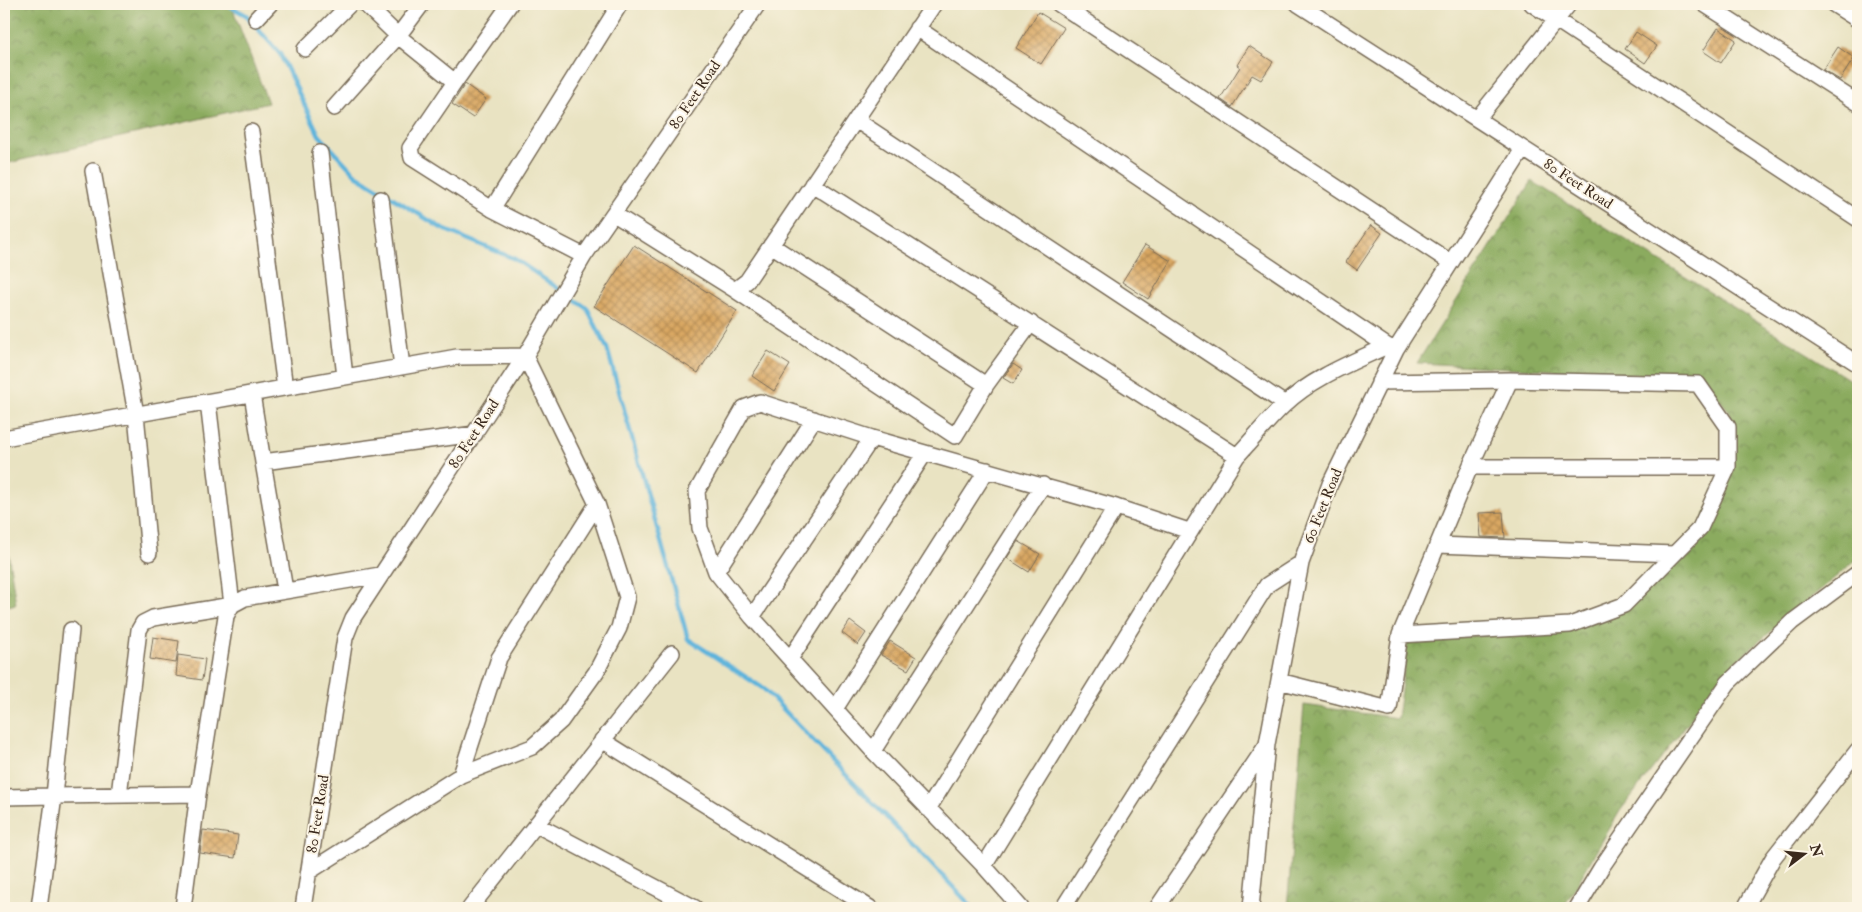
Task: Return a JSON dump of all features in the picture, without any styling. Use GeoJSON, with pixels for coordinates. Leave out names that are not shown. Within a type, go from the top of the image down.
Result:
{"type":"FeatureCollection","features":[{"type":"Feature","properties":{"kind":"street"},"geometry":{"type":"LineString","coordinates":[[256,19],[270,4]]}},
{"type":"Feature","properties":{"kind":"street"},"geometry":{"type":"LineString","coordinates":[[305,49],[350,4]]}},
{"type":"Feature","properties":{"kind":"street"},"geometry":{"type":"LineString","coordinates":[[365,4],[398,36],[455,82]]}},
{"type":"Feature","properties":{"kind":"street"},"geometry":{"type":"LineString","coordinates":[[334,108],[398,36],[422,4]]}},
{"type":"Feature","properties":{"kind":"street"},"geometry":{"type":"LineString","coordinates":[[510,4],[410,148],[412,158],[492,210],[584,256]]}},
{"type":"Feature","properties":{"kind":"street"},"geometry":{"type":"LineString","coordinates":[[492,210],[620,4]]}},
{"type":"Feature","properties":{"kind":"street","name":"80 Feet Road"},"geometry":{"type":"LineString","coordinates":[[303,908],[346,638],[353,618],[525,356],[584,256],[758,4]]}},
{"type":"Feature","properties":{"kind":"street"},"geometry":{"type":"LineString","coordinates":[[735,290],[747,281],[934,4]]}},
{"type":"Feature","properties":{"kind":"street"},"geometry":{"type":"LineString","coordinates":[[1058,4],[1450,262]]}},
{"type":"Feature","properties":{"kind":"street","name":"80 Feet Road"},"geometry":{"type":"LineString","coordinates":[[1298,4],[1858,364]]}},
{"type":"Feature","properties":{"kind":"street"},"geometry":{"type":"LineString","coordinates":[[1532,4],[1858,218]]}},
{"type":"Feature","properties":{"kind":"street"},"geometry":{"type":"LineString","coordinates":[[1477,119],[1569,4]]}},
{"type":"Feature","properties":{"kind":"street"},"geometry":{"type":"LineString","coordinates":[[1704,4],[1858,103]]}},
{"type":"Feature","properties":{"kind":"street"},"geometry":{"type":"LineString","coordinates":[[1832,4],[1858,20]]}},
{"type":"Feature","properties":{"kind":"street"},"geometry":{"type":"LineString","coordinates":[[917,28],[1392,347]]}},
{"type":"Feature","properties":{"kind":"street"},"geometry":{"type":"LineString","coordinates":[[856,120],[1285,404]]}},
{"type":"Feature","properties":{"kind":"street"},"geometry":{"type":"LineString","coordinates":[[250,132],[285,388]]}},
{"type":"Feature","properties":{"kind":"street","name":"60 Feet Road"},"geometry":{"type":"LineString","coordinates":[[1251,908],[1267,744],[1301,563],[1330,484],[1379,382],[1392,347],[1523,149]]}},
{"type":"Feature","properties":{"kind":"street"},"geometry":{"type":"LineString","coordinates":[[320,153],[345,377]]}},
{"type":"Feature","properties":{"kind":"street"},"geometry":{"type":"LineString","coordinates":[[93,171],[136,414],[149,553]]}},
{"type":"Feature","properties":{"kind":"street"},"geometry":{"type":"LineString","coordinates":[[812,184],[1237,456]]}},
{"type":"Feature","properties":{"kind":"street"},"geometry":{"type":"LineString","coordinates":[[381,199],[402,367]]}},
{"type":"Feature","properties":{"kind":"street"},"geometry":{"type":"LineString","coordinates":[[614,214],[735,290],[955,436],[986,385],[1031,323]]}},
{"type":"Feature","properties":{"kind":"street"},"geometry":{"type":"LineString","coordinates":[[771,245],[986,385]]}},
{"type":"Feature","properties":{"kind":"street"},"geometry":{"type":"LineString","coordinates":[[984,866],[1237,456],[1285,404],[1308,387],[1332,372],[1392,347]]}},
{"type":"Feature","properties":{"kind":"street"},"geometry":{"type":"LineString","coordinates":[[4,438],[456,357],[525,356],[597,504],[627,597],[619,628],[596,672],[561,721],[532,747],[461,775],[310,870]]}},
{"type":"Feature","properties":{"kind":"street"},"geometry":{"type":"LineString","coordinates":[[1379,382],[1510,380],[1698,384],[1728,426],[1728,467],[1700,528],[1624,604],[1570,625],[1400,635]]}},
{"type":"Feature","properties":{"kind":"street"},"geometry":{"type":"LineString","coordinates":[[1278,681],[1389,709],[1400,635],[1470,468],[1510,380]]}},
{"type":"Feature","properties":{"kind":"street"},"geometry":{"type":"LineString","coordinates":[[252,394],[285,590]]}},
{"type":"Feature","properties":{"kind":"street"},"geometry":{"type":"LineString","coordinates":[[183,908],[198,794],[226,616],[232,605],[208,402]]}},
{"type":"Feature","properties":{"kind":"street"},"geometry":{"type":"LineString","coordinates":[[1021,908],[984,866],[834,709],[752,617],[716,572],[700,528],[697,492],[744,408],[760,402],[872,438],[1116,506],[1189,531]]}},
{"type":"Feature","properties":{"kind":"street"},"geometry":{"type":"LineString","coordinates":[[716,572],[814,419]]}},
{"type":"Feature","properties":{"kind":"street"},"geometry":{"type":"LineString","coordinates":[[263,462],[474,434]]}},
{"type":"Feature","properties":{"kind":"street"},"geometry":{"type":"LineString","coordinates":[[752,617],[872,438]]}},
{"type":"Feature","properties":{"kind":"street"},"geometry":{"type":"LineString","coordinates":[[790,659],[925,453]]}},
{"type":"Feature","properties":{"kind":"street"},"geometry":{"type":"LineString","coordinates":[[1470,468],[1728,467]]}},
{"type":"Feature","properties":{"kind":"street"},"geometry":{"type":"LineString","coordinates":[[834,709],[987,470]]}},
{"type":"Feature","properties":{"kind":"street"},"geometry":{"type":"LineString","coordinates":[[873,751],[1043,485]]}},
{"type":"Feature","properties":{"kind":"street"},"geometry":{"type":"LineString","coordinates":[[461,775],[499,658],[597,504]]}},
{"type":"Feature","properties":{"kind":"street"},"geometry":{"type":"LineString","coordinates":[[928,809],[1116,506]]}},
{"type":"Feature","properties":{"kind":"street"},"geometry":{"type":"LineString","coordinates":[[1437,545],[1674,554]]}},
{"type":"Feature","properties":{"kind":"street"},"geometry":{"type":"LineString","coordinates":[[1063,908],[1267,585],[1301,563]]}},
{"type":"Feature","properties":{"kind":"street"},"geometry":{"type":"LineString","coordinates":[[1577,908],[1601,868],[1728,683],[1792,622],[1858,573]]}},
{"type":"Feature","properties":{"kind":"street"},"geometry":{"type":"LineString","coordinates":[[119,795],[139,630],[143,624],[153,618],[232,605],[245,598],[380,575]]}},
{"type":"Feature","properties":{"kind":"street"},"geometry":{"type":"LineString","coordinates":[[39,908],[54,796],[72,630]]}},
{"type":"Feature","properties":{"kind":"street"},"geometry":{"type":"LineString","coordinates":[[470,908],[672,653]]}},
{"type":"Feature","properties":{"kind":"street"},"geometry":{"type":"LineString","coordinates":[[602,740],[870,908]]}},
{"type":"Feature","properties":{"kind":"street"},"geometry":{"type":"LineString","coordinates":[[1157,908],[1267,744]]}},
{"type":"Feature","properties":{"kind":"street"},"geometry":{"type":"LineString","coordinates":[[1745,908],[1773,858],[1858,750]]}},
{"type":"Feature","properties":{"kind":"street"},"geometry":{"type":"LineString","coordinates":[[4,797],[198,794]]}},
{"type":"Feature","properties":{"kind":"street"},"geometry":{"type":"LineString","coordinates":[[537,825],[695,908]]}},
{"type":"Feature","properties":{"kind":"green space"},"geometry":{"type":"Polygon","coordinates":[[[4,4],[231,4],[268,103],[4,164],[4,4]]]}},
{"type":"Feature","properties":{"kind":"green space"},"geometry":{"type":"Polygon","coordinates":[[[1532,181],[1858,385],[1858,558],[1735,662],[1620,811],[1563,908],[1287,908],[1304,705],[1397,718],[1408,641],[1574,628],[1628,607],[1691,544],[1735,450],[1730,412],[1700,378],[1417,363],[1532,181]]]}},
{"type":"Feature","properties":{"kind":"green space"},"geometry":{"type":"Polygon","coordinates":[[[4,525],[16,604],[4,607],[4,525]]]}},
{"type":"Feature","properties":{"kind":"building"},"geometry":{"type":"Polygon","coordinates":[[[1038,12],[1064,28],[1041,64],[1016,48],[1038,12]]]}},
{"type":"Feature","properties":{"kind":"building"},"geometry":{"type":"Polygon","coordinates":[[[1718,28],[1736,40],[1721,63],[1703,51],[1718,28]]]}},
{"type":"Feature","properties":{"kind":"building"},"geometry":{"type":"Polygon","coordinates":[[[1636,32],[1657,46],[1645,63],[1625,49],[1636,32]]]}},
{"type":"Feature","properties":{"kind":"building"},"geometry":{"type":"Polygon","coordinates":[[[1249,46],[1273,62],[1261,80],[1252,75],[1232,107],[1220,99],[1240,67],[1237,65],[1249,46]]]}},
{"type":"Feature","properties":{"kind":"building"},"geometry":{"type":"Polygon","coordinates":[[[1838,47],[1854,58],[1840,80],[1823,70],[1838,47]]]}},
{"type":"Feature","properties":{"kind":"building"},"geometry":{"type":"Polygon","coordinates":[[[465,84],[486,99],[473,118],[452,104],[465,84]]]}},
{"type":"Feature","properties":{"kind":"building"},"geometry":{"type":"Polygon","coordinates":[[[1371,225],[1382,233],[1357,270],[1346,262],[1371,225]]]}},
{"type":"Feature","properties":{"kind":"building"},"geometry":{"type":"Polygon","coordinates":[[[634,245],[737,311],[698,373],[594,306],[634,245]]]}},
{"type":"Feature","properties":{"kind":"building"},"geometry":{"type":"Polygon","coordinates":[[[1145,245],[1171,261],[1148,299],[1122,282],[1145,245]]]}},
{"type":"Feature","properties":{"kind":"building"},"geometry":{"type":"Polygon","coordinates":[[[768,351],[790,365],[774,391],[752,376],[768,351]]]}},
{"type":"Feature","properties":{"kind":"building"},"geometry":{"type":"Polygon","coordinates":[[[1013,364],[1022,370],[1013,384],[1003,378],[1013,364]]]}},
{"type":"Feature","properties":{"kind":"building"},"geometry":{"type":"Polygon","coordinates":[[[1503,512],[1505,538],[1481,537],[1479,513],[1503,512]]]}},
{"type":"Feature","properties":{"kind":"building"},"geometry":{"type":"Polygon","coordinates":[[[1018,541],[1040,554],[1029,572],[1007,558],[1018,541]]]}},
{"type":"Feature","properties":{"kind":"building"},"geometry":{"type":"Polygon","coordinates":[[[850,621],[866,633],[858,645],[842,633],[850,621]]]}},
{"type":"Feature","properties":{"kind":"building"},"geometry":{"type":"Polygon","coordinates":[[[153,637],[179,641],[176,663],[150,659],[153,637]]]}},
{"type":"Feature","properties":{"kind":"building"},"geometry":{"type":"Polygon","coordinates":[[[890,641],[916,657],[908,670],[881,655],[890,641]]]}},
{"type":"Feature","properties":{"kind":"building"},"geometry":{"type":"Polygon","coordinates":[[[178,655],[205,659],[202,680],[176,676],[178,655]]]}},
{"type":"Feature","properties":{"kind":"building"},"geometry":{"type":"Polygon","coordinates":[[[203,830],[238,835],[235,858],[200,853],[203,830]]]}},
{"type":"Feature","properties":{"kind":"waterway"},"geometry":{"type":"LineString","coordinates":[[226,4],[246,15],[280,54],[319,135],[356,175],[443,229],[515,259],[587,308],[607,348],[688,639],[764,689],[973,908]]}}]}
